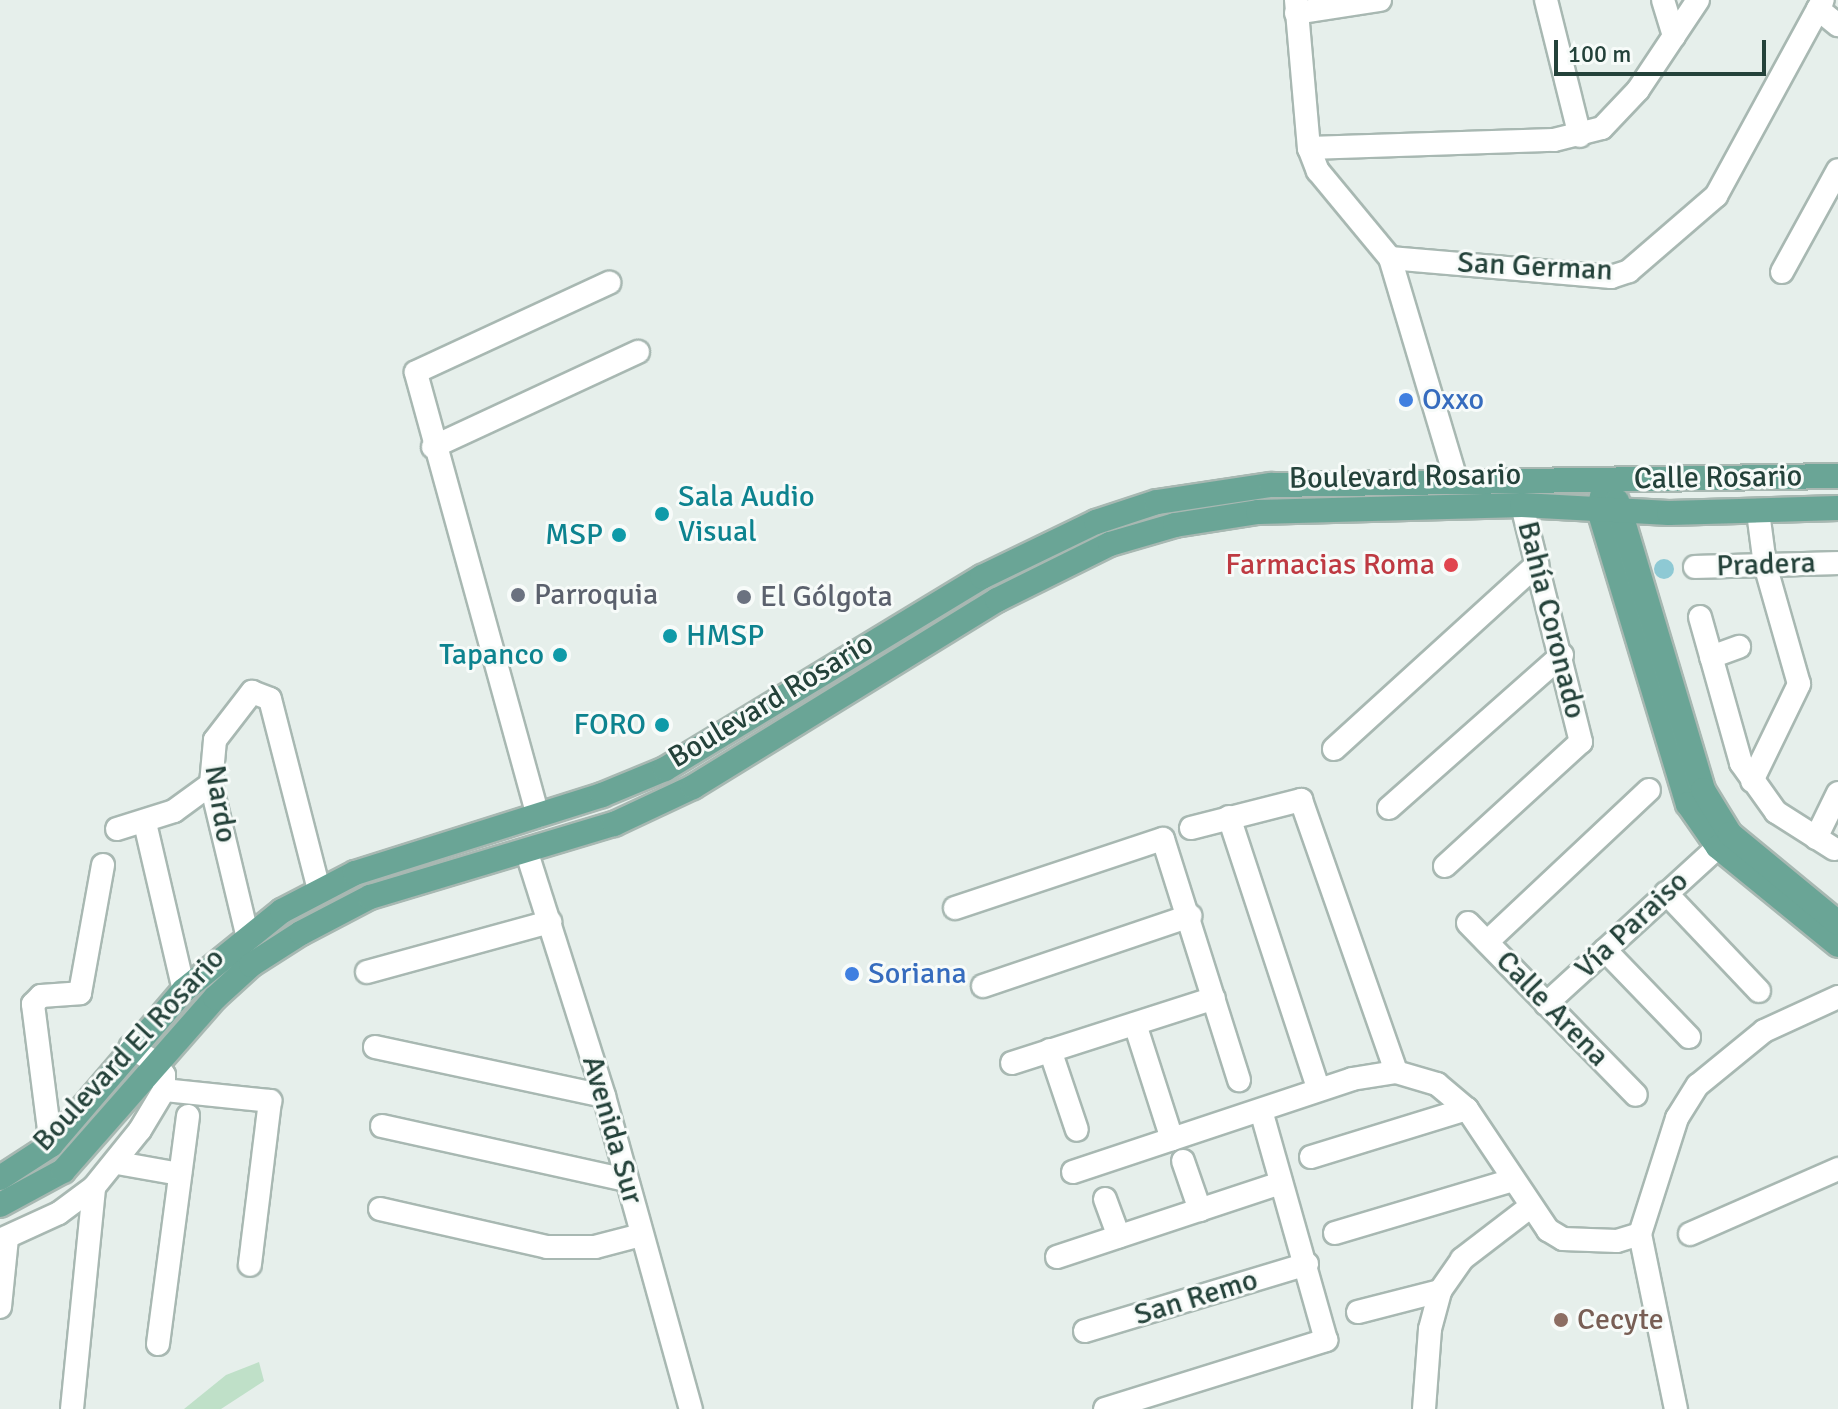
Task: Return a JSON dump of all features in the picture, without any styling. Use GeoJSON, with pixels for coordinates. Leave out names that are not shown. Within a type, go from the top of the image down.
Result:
{"type":"FeatureCollection","features":[{"type":"Feature","properties":{"kind":"main road","name":"Calle Rosario"},"geometry":{"type":"LineString","coordinates":[[1605,482],[1838,476]]}},
{"type":"Feature","properties":{"kind":"main road","name":"Boulevard Rosario"},"geometry":{"type":"LineString","coordinates":[[538,816],[602,795],[680,760],[1048,542],[1126,511],[1212,492],[1271,485],[1456,480],[1605,482]]}},
{"type":"Feature","properties":{"kind":"main road"},"geometry":{"type":"LineString","coordinates":[[1605,482],[1673,766],[1688,804],[1718,847],[1838,945]]}},
{"type":"Feature","properties":{"kind":"main road"},"geometry":{"type":"LineString","coordinates":[[1212,492],[1216,519]]}},
{"type":"Feature","properties":{"kind":"main road","name":"Boulevard Rosario"},"geometry":{"type":"LineString","coordinates":[[527,853],[614,824],[693,787],[1067,562],[1139,535],[1216,519],[1351,508],[1522,505],[1611,511]]}},
{"type":"Feature","properties":{"kind":"main road","name":"Calle Rosario"},"geometry":{"type":"LineString","coordinates":[[1611,511],[1764,512],[1838,508]]}},
{"type":"Feature","properties":{"kind":"main road"},"geometry":{"type":"LineString","coordinates":[[1611,511],[1703,790],[1730,834],[1838,923]]}},
{"type":"Feature","properties":{"kind":"main road"},"geometry":{"type":"LineString","coordinates":[[680,760],[693,787]]}},
{"type":"Feature","properties":{"kind":"main road","name":"Boulevard El Rosario"},"geometry":{"type":"LineString","coordinates":[[0,1178],[51,1145],[130,1047],[184,990],[247,934],[319,890],[355,873],[538,816]]}},
{"type":"Feature","properties":{"kind":"main road","name":"Boulevard El Rosario"},"geometry":{"type":"LineString","coordinates":[[0,1205],[63,1171],[155,1062],[251,965],[331,915],[370,897],[527,853]]}},
{"type":"Feature","properties":{"kind":"street"},"geometry":{"type":"LineString","coordinates":[[1380,0],[1296,6],[1309,148],[1318,171],[1390,258],[1456,480]]}},
{"type":"Feature","properties":{"kind":"street"},"geometry":{"type":"LineString","coordinates":[[1546,0],[1580,136]]}},
{"type":"Feature","properties":{"kind":"street"},"geometry":{"type":"LineString","coordinates":[[1663,0],[1674,36]]}},
{"type":"Feature","properties":{"kind":"street"},"geometry":{"type":"LineString","coordinates":[[1309,148],[1580,136],[1616,118],[1698,0]]}},
{"type":"Feature","properties":{"kind":"street"},"geometry":{"type":"LineString","coordinates":[[1820,5],[1838,25]]}},
{"type":"Feature","properties":{"kind":"street","name":"San German"},"geometry":{"type":"LineString","coordinates":[[1390,258],[1611,277],[1629,271],[1716,196],[1820,5]]}},
{"type":"Feature","properties":{"kind":"street"},"geometry":{"type":"LineString","coordinates":[[1782,272],[1838,170]]}},
{"type":"Feature","properties":{"kind":"street"},"geometry":{"type":"LineString","coordinates":[[538,816],[433,447],[416,372],[609,283]]}},
{"type":"Feature","properties":{"kind":"street"},"geometry":{"type":"LineString","coordinates":[[433,447],[638,352]]}},
{"type":"Feature","properties":{"kind":"street","name":"Bahía Coronado"},"geometry":{"type":"LineString","coordinates":[[1445,866],[1579,748],[1562,655],[1522,505]]}},
{"type":"Feature","properties":{"kind":"street"},"geometry":{"type":"LineString","coordinates":[[1752,781],[1799,684],[1770,570],[1764,512]]}},
{"type":"Feature","properties":{"kind":"street","name":"Pradera"},"geometry":{"type":"LineString","coordinates":[[1695,567],[1770,570],[1838,563]]}},
{"type":"Feature","properties":{"kind":"street"},"geometry":{"type":"LineString","coordinates":[[1334,749],[1537,564]]}},
{"type":"Feature","properties":{"kind":"street"},"geometry":{"type":"LineString","coordinates":[[1700,617],[1741,763],[1776,812],[1825,844],[1838,793]]}},
{"type":"Feature","properties":{"kind":"street"},"geometry":{"type":"LineString","coordinates":[[1711,657],[1739,647]]}},
{"type":"Feature","properties":{"kind":"street"},"geometry":{"type":"LineString","coordinates":[[1389,808],[1562,655]]}},
{"type":"Feature","properties":{"kind":"street","name":"Nardo"},"geometry":{"type":"LineString","coordinates":[[247,934],[211,784],[215,740],[246,694],[257,691],[270,699],[319,890]]}},
{"type":"Feature","properties":{"kind":"street"},"geometry":{"type":"LineString","coordinates":[[117,829],[145,823],[174,811],[211,784]]}},
{"type":"Feature","properties":{"kind":"street"},"geometry":{"type":"LineString","coordinates":[[1487,942],[1649,790]]}},
{"type":"Feature","properties":{"kind":"street"},"geometry":{"type":"LineString","coordinates":[[1191,828],[1291,799],[1301,800],[1308,808],[1396,1072]]}},
{"type":"Feature","properties":{"kind":"street"},"geometry":{"type":"LineString","coordinates":[[1229,817],[1319,1090]]}},
{"type":"Feature","properties":{"kind":"street"},"geometry":{"type":"LineString","coordinates":[[145,823],[184,990]]}},
{"type":"Feature","properties":{"kind":"street"},"geometry":{"type":"LineString","coordinates":[[955,908],[1163,839],[1190,916],[1239,1080]]}},
{"type":"Feature","properties":{"kind":"street","name":"Vía Paraiso"},"geometry":{"type":"LineString","coordinates":[[1546,1004],[1718,847]]}},
{"type":"Feature","properties":{"kind":"street","name":"Avenida Sur"},"geometry":{"type":"LineString","coordinates":[[527,853],[604,1096],[691,1409]]}},
{"type":"Feature","properties":{"kind":"street"},"geometry":{"type":"LineString","coordinates":[[51,1145],[33,1004],[41,996],[80,993],[103,865]]}},
{"type":"Feature","properties":{"kind":"street"},"geometry":{"type":"LineString","coordinates":[[1666,893],[1759,991]]}},
{"type":"Feature","properties":{"kind":"street"},"geometry":{"type":"LineString","coordinates":[[983,986],[1190,916]]}},
{"type":"Feature","properties":{"kind":"street"},"geometry":{"type":"LineString","coordinates":[[367,972],[550,922]]}},
{"type":"Feature","properties":{"kind":"street","name":"Calle Arena"},"geometry":{"type":"LineString","coordinates":[[1468,923],[1636,1095]]}},
{"type":"Feature","properties":{"kind":"street"},"geometry":{"type":"LineString","coordinates":[[1605,950],[1689,1037]]}},
{"type":"Feature","properties":{"kind":"street"},"geometry":{"type":"LineString","coordinates":[[1676,1409],[1640,1234],[1677,1118],[1698,1085],[1764,1031],[1838,997]]}},
{"type":"Feature","properties":{"kind":"street"},"geometry":{"type":"LineString","coordinates":[[1012,1063],[1214,998]]}},
{"type":"Feature","properties":{"kind":"street"},"geometry":{"type":"LineString","coordinates":[[1135,1024],[1172,1139]]}},
{"type":"Feature","properties":{"kind":"street"},"geometry":{"type":"LineString","coordinates":[[0,1307],[3,1239],[59,1213],[94,1187],[118,1163],[164,1090],[164,1075],[155,1062],[130,1047]]}},
{"type":"Feature","properties":{"kind":"street"},"geometry":{"type":"LineString","coordinates":[[375,1047],[604,1096]]}},
{"type":"Feature","properties":{"kind":"street"},"geometry":{"type":"LineString","coordinates":[[1050,1050],[1077,1130]]}},
{"type":"Feature","properties":{"kind":"street"},"geometry":{"type":"LineString","coordinates":[[1073,1172],[1319,1090],[1396,1072],[1437,1084],[1467,1109],[1548,1230],[1563,1239],[1617,1241],[1640,1234]]}},
{"type":"Feature","properties":{"kind":"street"},"geometry":{"type":"LineString","coordinates":[[164,1090],[270,1101],[250,1265]]}},
{"type":"Feature","properties":{"kind":"street"},"geometry":{"type":"LineString","coordinates":[[1311,1157],[1467,1109]]}},
{"type":"Feature","properties":{"kind":"street"},"geometry":{"type":"LineString","coordinates":[[1105,1409],[1326,1340],[1307,1264],[1261,1111]]}},
{"type":"Feature","properties":{"kind":"street"},"geometry":{"type":"LineString","coordinates":[[158,1344],[188,1116]]}},
{"type":"Feature","properties":{"kind":"street"},"geometry":{"type":"LineString","coordinates":[[382,1126],[626,1180]]}},
{"type":"Feature","properties":{"kind":"street"},"geometry":{"type":"LineString","coordinates":[[1183,1161],[1200,1210]]}},
{"type":"Feature","properties":{"kind":"street"},"geometry":{"type":"LineString","coordinates":[[118,1163],[180,1174]]}},
{"type":"Feature","properties":{"kind":"street"},"geometry":{"type":"LineString","coordinates":[[1690,1234],[1838,1169]]}},
{"type":"Feature","properties":{"kind":"street"},"geometry":{"type":"LineString","coordinates":[[1335,1233],[1513,1180]]}},
{"type":"Feature","properties":{"kind":"street"},"geometry":{"type":"LineString","coordinates":[[1057,1257],[1281,1183]]}},
{"type":"Feature","properties":{"kind":"street"},"geometry":{"type":"LineString","coordinates":[[72,1409],[94,1187]]}},
{"type":"Feature","properties":{"kind":"street"},"geometry":{"type":"LineString","coordinates":[[1105,1199],[1119,1237]]}},
{"type":"Feature","properties":{"kind":"street"},"geometry":{"type":"LineString","coordinates":[[1424,1409],[1430,1329],[1440,1291],[1462,1259],[1530,1207]]}},
{"type":"Feature","properties":{"kind":"street"},"geometry":{"type":"LineString","coordinates":[[380,1209],[547,1247],[595,1247],[641,1235]]}},
{"type":"Feature","properties":{"kind":"street","name":"San Remo"},"geometry":{"type":"LineString","coordinates":[[1085,1331],[1307,1264]]}},
{"type":"Feature","properties":{"kind":"street"},"geometry":{"type":"LineString","coordinates":[[1358,1312],[1440,1291]]}},
{"type":"Feature","properties":{"kind":"green space"},"geometry":{"type":"Polygon","coordinates":[[[259,1362],[264,1381],[221,1409],[184,1409],[226,1375],[259,1362]]]}},
{"type":"Feature","properties":{"kind":"water"},"geometry":{"type":"Polygon","coordinates":[[[1664,559],[1671,562],[1674,569],[1671,576],[1664,579],[1657,576],[1654,569],[1657,562],[1664,559]]]}},
{"type":"Feature","properties":{"kind":"place","name":"Oxxo"},"geometry":{"type":"Point","coordinates":[1406,400]}},
{"type":"Feature","properties":{"kind":"place","name":"Sala Audio Visual"},"geometry":{"type":"Point","coordinates":[662,514]}},
{"type":"Feature","properties":{"kind":"place","name":"MSP"},"geometry":{"type":"Point","coordinates":[619,535]}},
{"type":"Feature","properties":{"kind":"place","name":"Farmacias Roma"},"geometry":{"type":"Point","coordinates":[1451,565]}},
{"type":"Feature","properties":{"kind":"place","name":"Parroquia"},"geometry":{"type":"Point","coordinates":[518,595]}},
{"type":"Feature","properties":{"kind":"place","name":"El Gólgota"},"geometry":{"type":"Point","coordinates":[744,597]}},
{"type":"Feature","properties":{"kind":"place","name":"HMSP"},"geometry":{"type":"Point","coordinates":[670,636]}},
{"type":"Feature","properties":{"kind":"place","name":"Tapanco"},"geometry":{"type":"Point","coordinates":[560,655]}},
{"type":"Feature","properties":{"kind":"place","name":"FORO"},"geometry":{"type":"Point","coordinates":[662,725]}},
{"type":"Feature","properties":{"kind":"place","name":"Soriana"},"geometry":{"type":"Point","coordinates":[852,974]}},
{"type":"Feature","properties":{"kind":"place","name":"Cecyte"},"geometry":{"type":"Point","coordinates":[1561,1320]}}]}
